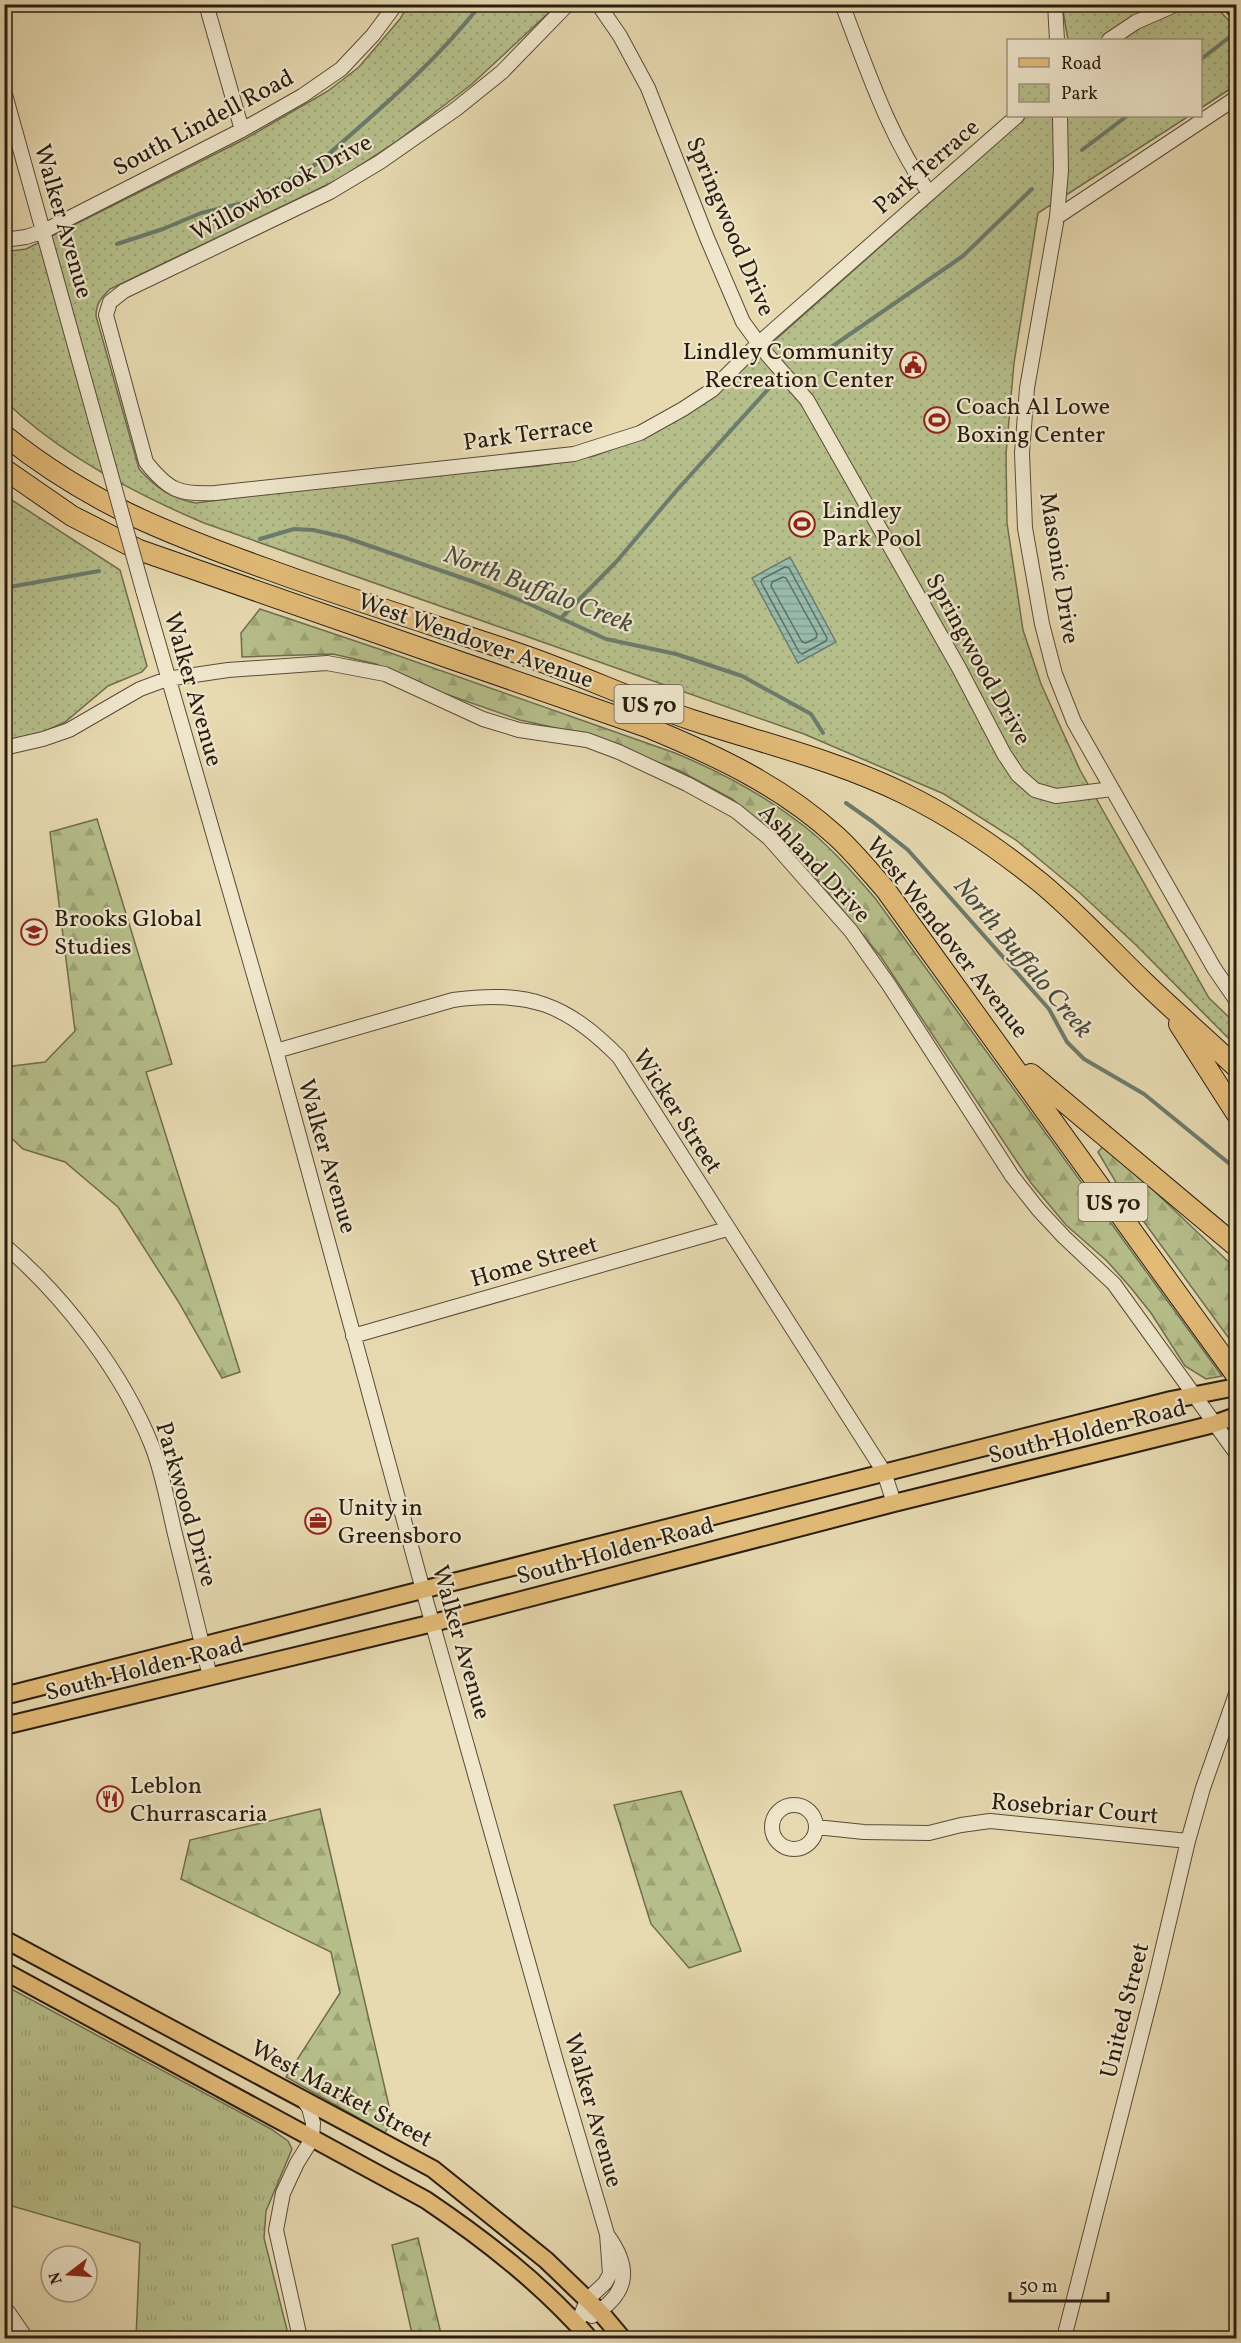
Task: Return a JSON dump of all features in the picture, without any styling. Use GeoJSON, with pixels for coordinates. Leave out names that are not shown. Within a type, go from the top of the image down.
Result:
{"type":"FeatureCollection","features":[{"type":"Feature","properties":{"kind":"highway","name":"West Wendover Avenue"},"geometry":{"type":"LineString","coordinates":[[4,435],[69,482],[144,523],[311,585],[515,652],[680,716],[850,771],[902,793],[943,814],[1044,885],[1236,1067]]}},
{"type":"Feature","properties":{"kind":"highway","name":"West Wendover Avenue"},"geometry":{"type":"LineString","coordinates":[[4,469],[72,516],[139,550],[647,727],[710,753],[750,774],[809,813],[836,836],[885,889],[1236,1375]]}},
{"type":"Feature","properties":{"kind":"highway"},"geometry":{"type":"LineString","coordinates":[[1164,1001],[1236,1113]]}},
{"type":"Feature","properties":{"kind":"highway"},"geometry":{"type":"LineString","coordinates":[[1004,1051],[1236,1246]]}},
{"type":"Feature","properties":{"kind":"main road"},"geometry":{"type":"LineString","coordinates":[[1232,4],[1236,9]]}},
{"type":"Feature","properties":{"kind":"main road","name":"South Holden Road"},"geometry":{"type":"LineString","coordinates":[[4,1696],[884,1472],[1193,1395],[1236,1387]]}},
{"type":"Feature","properties":{"kind":"main road","name":"South Holden Road"},"geometry":{"type":"LineString","coordinates":[[6,1721],[433,1623],[894,1503],[1214,1425],[1236,1416]]}},
{"type":"Feature","properties":{"kind":"main road","name":"West Market Street"},"geometry":{"type":"LineString","coordinates":[[4,1939],[433,2169],[517,2235],[593,2306],[622,2338]]}},
{"type":"Feature","properties":{"kind":"main road"},"geometry":{"type":"LineString","coordinates":[[4,1971],[426,2200],[477,2234],[508,2260],[589,2338]]}},
{"type":"Feature","properties":{"kind":"street"},"geometry":{"type":"LineString","coordinates":[[206,4],[242,130]]}},
{"type":"Feature","properties":{"kind":"street","name":"South Lindell Road"},"geometry":{"type":"LineString","coordinates":[[4,240],[26,237],[44,231],[242,130],[302,96],[341,69],[373,35],[396,4]]}},
{"type":"Feature","properties":{"kind":"street","name":"Willowbrook Drive"},"geometry":{"type":"LineString","coordinates":[[144,282],[330,192],[380,162],[456,109],[502,72],[568,4]]}},
{"type":"Feature","properties":{"kind":"street","name":"Springwood Drive"},"geometry":{"type":"LineString","coordinates":[[598,4],[620,36],[648,88],[743,322],[807,400],[959,668],[1004,754],[1018,775],[1035,790],[1056,796],[1112,789]]}},
{"type":"Feature","properties":{"kind":"street"},"geometry":{"type":"LineString","coordinates":[[842,4],[884,112],[910,167],[929,194]]}},
{"type":"Feature","properties":{"kind":"street"},"geometry":{"type":"LineString","coordinates":[[1055,4],[1057,39]]}},
{"type":"Feature","properties":{"kind":"street"},"geometry":{"type":"LineString","coordinates":[[1110,39],[1136,22],[1177,4]]}},
{"type":"Feature","properties":{"kind":"street","name":"Walker Avenue"},"geometry":{"type":"LineString","coordinates":[[4,91],[167,679],[276,1051],[423,1590],[556,2061],[607,2234],[619,2251],[624,2276],[615,2296],[593,2306],[577,2325]]}},
{"type":"Feature","properties":{"kind":"street"},"geometry":{"type":"LineString","coordinates":[[1057,217],[1236,98]]}},
{"type":"Feature","properties":{"kind":"street","name":"Park Terrace"},"geometry":{"type":"LineString","coordinates":[[144,282],[124,291],[110,302],[106,315],[146,462],[161,480],[178,491],[197,494],[574,454],[640,433],[712,390],[759,343],[1016,117]]}},
{"type":"Feature","properties":{"kind":"street","name":"Masonic Drive"},"geometry":{"type":"LineString","coordinates":[[1060,117],[1061,171],[1057,217],[1027,388],[1022,453],[1026,528],[1042,624],[1055,674],[1074,722],[1236,1000]]}},
{"type":"Feature","properties":{"kind":"street","name":"Ashland Drive"},"geometry":{"type":"LineString","coordinates":[[4,748],[69,730],[140,689],[167,679],[228,670],[327,663],[385,674],[483,718],[519,730],[587,740],[619,752],[687,784],[736,811],[769,838],[851,931],[889,985],[1012,1176],[1064,1237],[1114,1284],[1236,1453]]}},
{"type":"Feature","properties":{"kind":"street","name":"Wicker Street"},"geometry":{"type":"LineString","coordinates":[[276,1051],[453,1000],[506,996],[559,1010],[599,1037],[619,1057],[727,1230],[884,1472],[894,1503]]}},
{"type":"Feature","properties":{"kind":"street","name":"Home Street"},"geometry":{"type":"LineString","coordinates":[[353,1336],[727,1230]]}},
{"type":"Feature","properties":{"kind":"street","name":"Parkwood Drive"},"geometry":{"type":"LineString","coordinates":[[4,1245],[63,1305],[103,1356],[133,1405],[152,1447],[161,1478],[210,1676]]}},
{"type":"Feature","properties":{"kind":"street","name":"United Street"},"geometry":{"type":"LineString","coordinates":[[1064,2338],[1155,1981],[1188,1840],[1203,1788],[1236,1695]]}},
{"type":"Feature","properties":{"kind":"street","name":"Rosebriar Court"},"geometry":{"type":"LineString","coordinates":[[816,1827],[864,1832],[929,1833],[990,1821],[1188,1840]]}},
{"type":"Feature","properties":{"kind":"street"},"geometry":{"type":"LineString","coordinates":[[300,2338],[276,2230],[283,2193],[297,2163],[312,2139],[314,2123],[303,2099]]}},
{"type":"Feature","properties":{"kind":"street"},"geometry":{"type":"LineString","coordinates":[[4,2311],[8,2312],[26,2338]]}},
{"type":"Feature","properties":{"kind":"green space"},"geometry":{"type":"Polygon","coordinates":[[[408,5],[557,5],[472,84],[396,142],[341,178],[110,289],[102,298],[98,304],[96,316],[139,469],[158,487],[172,495],[196,503],[338,484],[539,466],[594,456],[640,439],[718,391],[1026,117],[1187,117],[1038,213],[1014,363],[1006,454],[1007,523],[1023,630],[1041,684],[1080,770],[1209,998],[1236,1024],[1236,1046],[1136,945],[1080,893],[1016,840],[944,794],[804,734],[204,523],[151,499],[99,471],[50,439],[5,401],[4,252],[26,249],[245,139],[328,91],[359,67],[400,19],[408,5]]]}},
{"type":"Feature","properties":{"kind":"green space"},"geometry":{"type":"Polygon","coordinates":[[[1062,5],[1214,5],[1236,28],[1236,85],[1202,107],[1202,39],[1068,39],[1062,5]]]}},
{"type":"Feature","properties":{"kind":"green space"},"geometry":{"type":"Polygon","coordinates":[[[4,495],[120,570],[147,666],[142,672],[108,686],[65,722],[41,733],[5,741],[4,495]]]}},
{"type":"Feature","properties":{"kind":"green space"},"geometry":{"type":"Polygon","coordinates":[[[260,609],[675,753],[742,785],[804,826],[832,851],[875,898],[1222,1376],[1206,1379],[1185,1366],[1151,1313],[1131,1288],[1107,1261],[1066,1225],[1031,1183],[881,957],[807,867],[765,826],[732,799],[680,771],[592,736],[520,720],[423,686],[376,664],[333,654],[242,657],[241,633],[260,609]]]}},
{"type":"Feature","properties":{"kind":"green space"},"geometry":{"type":"Polygon","coordinates":[[[97,819],[172,1064],[146,1072],[240,1372],[222,1378],[178,1301],[118,1207],[65,1162],[23,1149],[5,1132],[5,1067],[45,1062],[75,1031],[50,832],[97,819]]]}},
{"type":"Feature","properties":{"kind":"green space"},"geometry":{"type":"Polygon","coordinates":[[[1105,1144],[1236,1269],[1236,1348],[1120,1189],[1098,1152],[1105,1144]]]}},
{"type":"Feature","properties":{"kind":"green space"},"geometry":{"type":"Polygon","coordinates":[[[681,1791],[741,1951],[689,1968],[651,1924],[614,1805],[681,1791]]]}},
{"type":"Feature","properties":{"kind":"green space"},"geometry":{"type":"Polygon","coordinates":[[[320,1809],[392,2119],[385,2133],[286,2077],[340,1993],[331,1952],[181,1879],[190,1840],[320,1809]]]}},
{"type":"Feature","properties":{"kind":"green space"},"geometry":{"type":"Polygon","coordinates":[[[4,1985],[271,2129],[288,2141],[292,2149],[266,2211],[264,2238],[289,2338],[136,2338],[140,2243],[5,2204],[4,1985]]]}},
{"type":"Feature","properties":{"kind":"green space"},"geometry":{"type":"Polygon","coordinates":[[[418,2238],[442,2338],[413,2338],[392,2245],[418,2238]]]}},
{"type":"Feature","properties":{"kind":"water"},"geometry":{"type":"Polygon","coordinates":[[[790,557],[836,642],[798,663],[752,578],[790,557]]]}},
{"type":"Feature","properties":{"kind":"waterway"},"geometry":{"type":"LineString","coordinates":[[117,244],[163,229],[201,213],[243,203],[307,170],[323,159],[406,85],[445,46],[481,4]]}},
{"type":"Feature","properties":{"kind":"waterway"},"geometry":{"type":"LineString","coordinates":[[1202,58],[1231,36]]}},
{"type":"Feature","properties":{"kind":"waterway"},"geometry":{"type":"LineString","coordinates":[[1082,150],[1126,117]]}},
{"type":"Feature","properties":{"kind":"waterway"},"geometry":{"type":"LineString","coordinates":[[814,359],[963,256],[1032,189]]}},
{"type":"Feature","properties":{"kind":"waterway"},"geometry":{"type":"LineString","coordinates":[[561,618],[617,561],[677,490],[772,385]]}},
{"type":"Feature","properties":{"kind":"waterway","name":"North Buffalo Creek"},"geometry":{"type":"LineString","coordinates":[[260,539],[294,529],[313,530],[344,537],[474,582],[525,602],[606,639],[676,654],[742,676],[811,714],[823,733]]}},
{"type":"Feature","properties":{"kind":"waterway","name":"North Buffalo Creek"},"geometry":{"type":"LineString","coordinates":[[4,588],[99,571]]}},
{"type":"Feature","properties":{"kind":"waterway","name":"North Buffalo Creek"},"geometry":{"type":"LineString","coordinates":[[846,803],[908,850],[1049,1009],[1067,1042],[1084,1059],[1144,1094],[1236,1169]]}},
{"type":"Feature","properties":{"kind":"place","name":"Lindley Community Recreation Center"},"geometry":{"type":"Point","coordinates":[913,365]}},
{"type":"Feature","properties":{"kind":"place","name":"Coach Al Lowe Boxing Center"},"geometry":{"type":"Point","coordinates":[937,420]}},
{"type":"Feature","properties":{"kind":"place","name":"Lindley Park Pool"},"geometry":{"type":"Point","coordinates":[802,524]}},
{"type":"Feature","properties":{"kind":"place","name":"Brooks Global Studies"},"geometry":{"type":"Point","coordinates":[34,932]}},
{"type":"Feature","properties":{"kind":"place","name":"Unity in Greensboro"},"geometry":{"type":"Point","coordinates":[318,1521]}},
{"type":"Feature","properties":{"kind":"place","name":"Leblon Churrascaria"},"geometry":{"type":"Point","coordinates":[110,1799]}}]}
